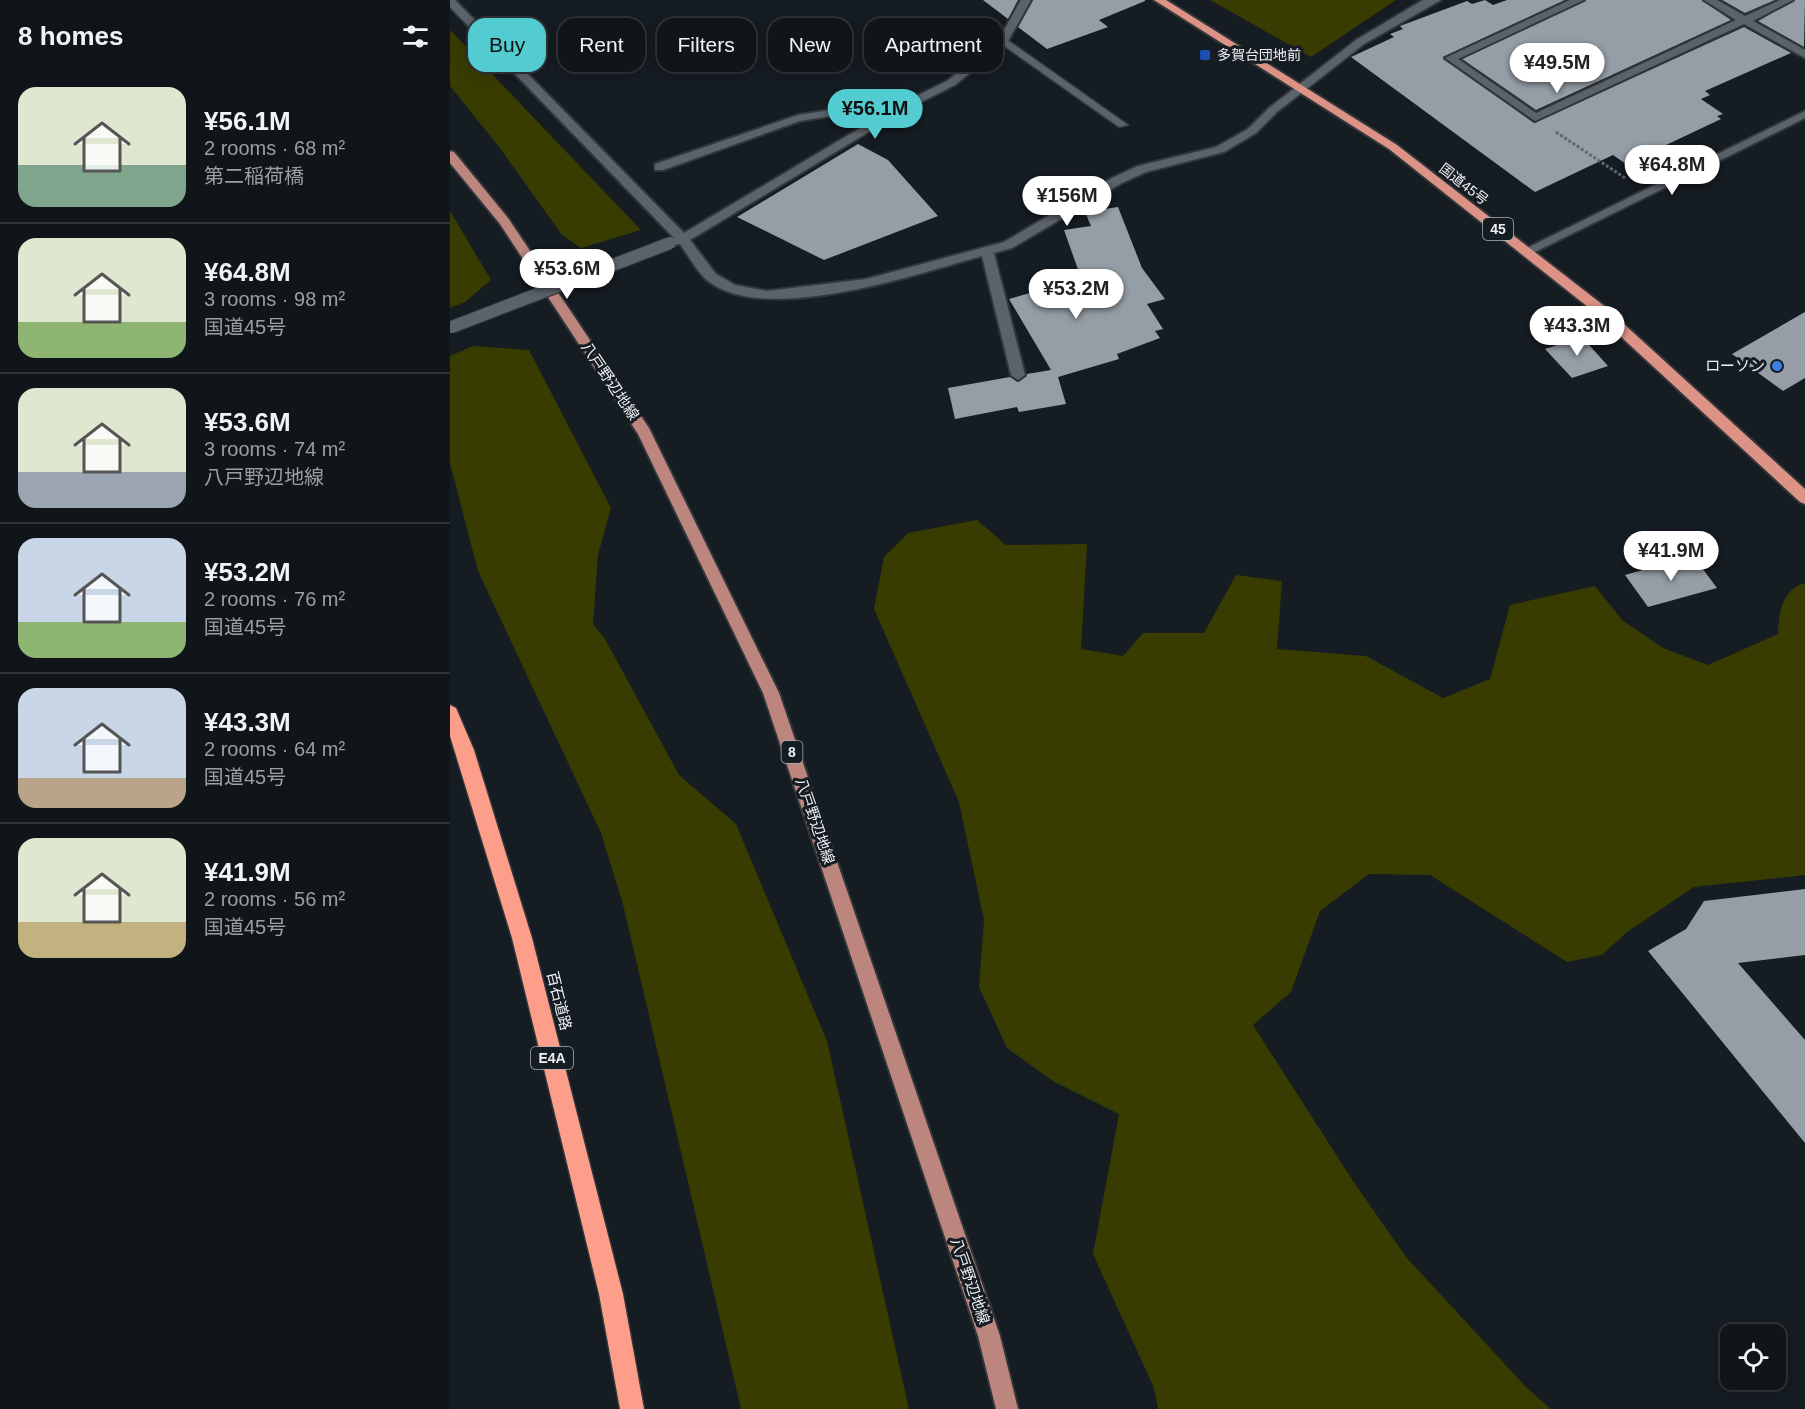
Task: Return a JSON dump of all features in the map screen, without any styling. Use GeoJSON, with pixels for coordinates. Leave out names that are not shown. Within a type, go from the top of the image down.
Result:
{"type":"FeatureCollection","features":[{"type":"Feature","properties":{"kind":"highway","name":"国道45号"},"geometry":{"type":"LineString","coordinates":[[1159,0],[1393,147],[1598,308],[1805,498]]}},
{"type":"Feature","properties":{"kind":"highway","name":"百石道路"},"geometry":{"type":"LineString","coordinates":[[450,713],[465,750],[522,938],[611,1294],[632,1409]]}},
{"type":"Feature","properties":{"kind":"main road","name":"八戸野辺地線"},"geometry":{"type":"LineString","coordinates":[[450,155],[504,221],[644,432],[771,693],[989,1336],[1007,1409]]}},
{"type":"Feature","properties":{"kind":"street"},"geometry":{"type":"LineString","coordinates":[[1003,40],[1026,0]]}},
{"type":"Feature","properties":{"kind":"street"},"geometry":{"type":"LineString","coordinates":[[450,1],[683,239],[711,277],[732,289],[767,295],[799,293],[866,283],[1008,245],[1116,181],[1142,169],[1220,150],[1252,131],[1273,110],[1360,42],[1427,2],[1436,0]]}},
{"type":"Feature","properties":{"kind":"street"},"geometry":{"type":"LineString","coordinates":[[1579,0],[1450,58],[1535,118],[1788,0]]}},
{"type":"Feature","properties":{"kind":"street"},"geometry":{"type":"LineString","coordinates":[[1709,0],[1805,55]]}},
{"type":"Feature","properties":{"kind":"street"},"geometry":{"type":"LineString","coordinates":[[451,328],[683,239],[900,108],[951,83],[964,72]]}},
{"type":"Feature","properties":{"kind":"street"},"geometry":{"type":"LineString","coordinates":[[659,167],[798,118],[849,110],[900,108]]}},
{"type":"Feature","properties":{"kind":"street"},"geometry":{"type":"LineString","coordinates":[[1527,251],[1805,114]]}},
{"type":"Feature","properties":{"kind":"street"},"geometry":{"type":"LineString","coordinates":[[987,250],[1018,375]]}},
{"type":"Feature","properties":{"kind":"lane"},"geometry":{"type":"LineString","coordinates":[[1003,40],[1123,125]]}},
{"type":"Feature","properties":{"kind":"path"},"geometry":{"type":"LineString","coordinates":[[1535,118],[1646,192]]}},
{"type":"Feature","properties":{"kind":"shaded area"},"geometry":{"type":"Polygon","coordinates":[[[1210,0],[1396,0],[1311,57],[1210,0]]]}},
{"type":"Feature","properties":{"kind":"shaded area"},"geometry":{"type":"Polygon","coordinates":[[[450,30],[468,49],[468,72],[490,72],[641,230],[581,248],[562,235],[499,147],[450,86],[450,30]]]}},
{"type":"Feature","properties":{"kind":"shaded area"},"geometry":{"type":"Polygon","coordinates":[[[450,211],[491,280],[465,302],[450,308],[450,211]]]}},
{"type":"Feature","properties":{"kind":"shaded area"},"geometry":{"type":"Polygon","coordinates":[[[473,346],[529,350],[611,508],[598,555],[593,624],[605,639],[679,775],[736,824],[827,1041],[909,1409],[741,1409],[623,904],[601,833],[478,571],[450,463],[450,356],[473,346]]]}},
{"type":"Feature","properties":{"kind":"shaded area"},"geometry":{"type":"Polygon","coordinates":[[[977,520],[1006,545],[1087,544],[1081,649],[1123,656],[1143,633],[1204,633],[1236,575],[1282,581],[1277,649],[1366,656],[1443,698],[1490,679],[1510,605],[1595,586],[1622,620],[1663,648],[1708,665],[1778,634],[1779,618],[1786,597],[1797,586],[1805,583],[1805,875],[1694,887],[1627,932],[1602,955],[1567,962],[1430,875],[1369,874],[1320,911],[1291,992],[1253,1025],[1353,1181],[1406,1257],[1527,1388],[1551,1409],[1158,1409],[1154,1388],[1093,1254],[1119,1114],[1053,1081],[1007,1048],[979,987],[984,920],[959,802],[874,609],[884,557],[908,533],[977,520]]]}},
{"type":"Feature","properties":{"kind":"building"},"geometry":{"type":"Polygon","coordinates":[[[983,0],[1018,0],[1008,19],[983,0]]]}},
{"type":"Feature","properties":{"kind":"building"},"geometry":{"type":"Polygon","coordinates":[[[1033,0],[1145,1],[1099,20],[1108,27],[1047,49],[1018,27],[1033,0]]]}},
{"type":"Feature","properties":{"kind":"building"},"geometry":{"type":"Polygon","coordinates":[[[1485,0],[1493,5],[1507,0],[1565,0],[1443,57],[1534,123],[1744,27],[1791,53],[1705,91],[1710,95],[1701,99],[1723,114],[1717,116],[1721,119],[1626,164],[1613,155],[1535,192],[1351,57],[1394,37],[1390,34],[1403,29],[1400,26],[1467,1],[1472,4],[1485,0]]]}},
{"type":"Feature","properties":{"kind":"building"},"geometry":{"type":"Polygon","coordinates":[[[1586,0],[1702,0],[1731,20],[1536,110],[1462,59],[1586,0]]]}},
{"type":"Feature","properties":{"kind":"building"},"geometry":{"type":"Polygon","coordinates":[[[1722,0],[1775,0],[1745,13],[1722,0]]]}},
{"type":"Feature","properties":{"kind":"building"},"geometry":{"type":"Polygon","coordinates":[[[1795,0],[1805,0],[1804,47],[1758,21],[1795,0]]]}},
{"type":"Feature","properties":{"kind":"building"},"geometry":{"type":"Polygon","coordinates":[[[858,144],[888,160],[938,216],[824,260],[737,217],[858,144]]]}},
{"type":"Feature","properties":{"kind":"building"},"geometry":{"type":"Polygon","coordinates":[[[1118,207],[1142,268],[1165,299],[1147,304],[1163,329],[1155,331],[1160,338],[1117,354],[1119,359],[1058,377],[1066,404],[1019,412],[1017,407],[955,419],[948,388],[1010,377],[1018,382],[1027,374],[1051,370],[1009,299],[1081,278],[1064,230],[1091,226],[1085,212],[1118,207]]]}},
{"type":"Feature","properties":{"kind":"building","name":"ローソン"},"geometry":{"type":"Polygon","coordinates":[[[1805,312],[1805,378],[1783,391],[1732,354],[1805,312]]]}},
{"type":"Feature","properties":{"kind":"building"},"geometry":{"type":"Polygon","coordinates":[[[1582,337],[1608,366],[1572,378],[1545,349],[1582,337]]]}},
{"type":"Feature","properties":{"kind":"building"},"geometry":{"type":"Polygon","coordinates":[[[1693,556],[1717,588],[1648,607],[1625,575],[1693,556]]]}},
{"type":"Feature","properties":{"kind":"building"},"geometry":{"type":"Polygon","coordinates":[[[1805,889],[1805,955],[1738,963],[1805,1040],[1805,1143],[1648,951],[1686,929],[1704,901],[1805,889]]]}},
{"type":"Feature","properties":{"kind":"place","name":"多賀台団地前"},"geometry":{"type":"Point","coordinates":[1205,55]}},
{"type":"Feature","properties":{"kind":"place","name":"ローソン"},"geometry":{"type":"Point","coordinates":[1777,366]}}]}
